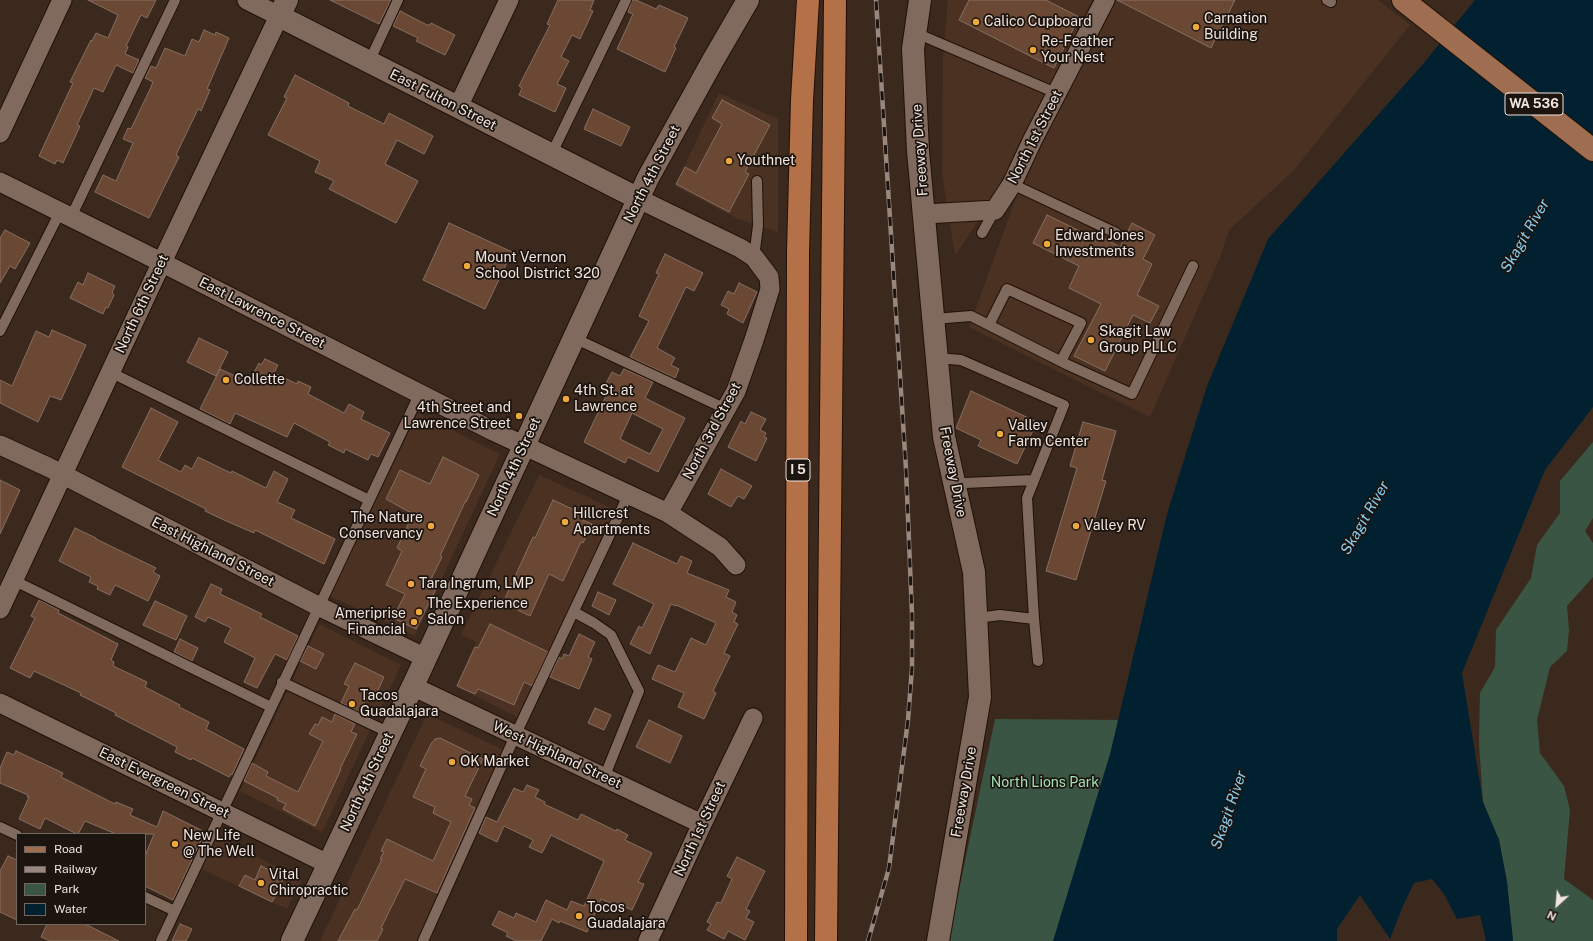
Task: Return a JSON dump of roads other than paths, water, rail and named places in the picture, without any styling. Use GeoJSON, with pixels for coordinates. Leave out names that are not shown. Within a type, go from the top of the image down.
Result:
{"type":"FeatureCollection","features":[{"type":"Feature","properties":{"kind":"highway","name":"I 5"},"geometry":{"type":"LineString","coordinates":[[796,941],[798,252],[802,100],[808,0]]}},
{"type":"Feature","properties":{"kind":"highway","name":"I 5"},"geometry":{"type":"LineString","coordinates":[[826,941],[835,0]]}},
{"type":"Feature","properties":{"kind":"main road","name":"WA 536"},"geometry":{"type":"LineString","coordinates":[[1404,0],[1593,150]]}},
{"type":"Feature","properties":{"kind":"street"},"geometry":{"type":"LineString","coordinates":[[0,133],[62,0]]}},
{"type":"Feature","properties":{"kind":"street","name":"East Fulton Street"},"geometry":{"type":"LineString","coordinates":[[247,0],[283,8],[369,62],[639,199]]}},
{"type":"Feature","properties":{"kind":"street"},"geometry":{"type":"LineString","coordinates":[[458,108],[510,0]]}},
{"type":"Feature","properties":{"kind":"street","name":"North 4th Street"},"geometry":{"type":"LineString","coordinates":[[292,941],[426,658],[648,178],[748,0]]}},
{"type":"Feature","properties":{"kind":"street","name":"Freeway Drive"},"geometry":{"type":"LineString","coordinates":[[920,0],[913,49],[918,135],[937,358],[944,437],[974,572],[980,696],[938,941]]}},
{"type":"Feature","properties":{"kind":"street","name":"North 1st Street"},"geometry":{"type":"LineString","coordinates":[[995,210],[1012,184],[1056,93],[1105,0]]}},
{"type":"Feature","properties":{"kind":"street","name":"North 6th Street"},"geometry":{"type":"LineString","coordinates":[[0,609],[110,372],[283,8]]}},
{"type":"Feature","properties":{"kind":"street","name":"East Lawrence Street"},"geometry":{"type":"LineString","coordinates":[[0,182],[162,262],[524,446],[668,513],[720,547],[736,565]]}},
{"type":"Feature","properties":{"kind":"street"},"geometry":{"type":"LineString","coordinates":[[639,199],[754,257]]}},
{"type":"Feature","properties":{"kind":"street"},"geometry":{"type":"LineString","coordinates":[[925,214],[995,210]]}},
{"type":"Feature","properties":{"kind":"street","name":"North 3rd Street"},"geometry":{"type":"LineString","coordinates":[[668,513],[736,391],[754,340],[770,289],[769,277],[754,257]]}},
{"type":"Feature","properties":{"kind":"street","name":"East Highland Street"},"geometry":{"type":"LineString","coordinates":[[0,445],[62,474],[318,606],[426,658]]}},
{"type":"Feature","properties":{"kind":"street","name":"West Highland Street"},"geometry":{"type":"LineString","coordinates":[[412,686],[702,824]]}},
{"type":"Feature","properties":{"kind":"street","name":"East Evergreen Street"},"geometry":{"type":"LineString","coordinates":[[0,702],[328,864]]}},
{"type":"Feature","properties":{"kind":"street","name":"North 1st Street"},"geometry":{"type":"LineString","coordinates":[[648,941],[753,718]]}},
{"type":"Feature","properties":{"kind":"lane"},"geometry":{"type":"LineString","coordinates":[[0,331],[2,320],[65,215],[175,0]]}},
{"type":"Feature","properties":{"kind":"lane"},"geometry":{"type":"LineString","coordinates":[[369,62],[398,0]]}},
{"type":"Feature","properties":{"kind":"lane"},"geometry":{"type":"LineString","coordinates":[[551,155],[626,0]]}},
{"type":"Feature","properties":{"kind":"lane"},"geometry":{"type":"LineString","coordinates":[[916,33],[1056,93]]}},
{"type":"Feature","properties":{"kind":"lane"},"geometry":{"type":"LineString","coordinates":[[754,257],[758,226],[758,181]]}},
{"type":"Feature","properties":{"kind":"lane"},"geometry":{"type":"LineString","coordinates":[[1012,184],[1116,233]]}},
{"type":"Feature","properties":{"kind":"lane"},"geometry":{"type":"LineString","coordinates":[[982,233],[995,210]]}},
{"type":"Feature","properties":{"kind":"lane"},"geometry":{"type":"LineString","coordinates":[[934,319],[970,316],[1132,394],[1193,266]]}},
{"type":"Feature","properties":{"kind":"lane"},"geometry":{"type":"LineString","coordinates":[[989,325],[1007,289],[1081,323],[1061,361]]}},
{"type":"Feature","properties":{"kind":"lane"},"geometry":{"type":"LineString","coordinates":[[574,338],[726,409]]}},
{"type":"Feature","properties":{"kind":"lane"},"geometry":{"type":"LineString","coordinates":[[937,358],[960,360],[1064,405],[1027,498],[1038,661]]}},
{"type":"Feature","properties":{"kind":"lane"},"geometry":{"type":"LineString","coordinates":[[110,372],[368,500]]}},
{"type":"Feature","properties":{"kind":"lane"},"geometry":{"type":"LineString","coordinates":[[161,941],[368,500],[420,393]]}},
{"type":"Feature","properties":{"kind":"lane"},"geometry":{"type":"LineString","coordinates":[[955,486],[964,483],[1034,480]]}},
{"type":"Feature","properties":{"kind":"lane"},"geometry":{"type":"LineString","coordinates":[[423,941],[515,736],[620,515],[628,495]]}},
{"type":"Feature","properties":{"kind":"lane"},"geometry":{"type":"LineString","coordinates":[[13,580],[271,707]]}},
{"type":"Feature","properties":{"kind":"lane"},"geometry":{"type":"LineString","coordinates":[[574,612],[594,623],[611,635],[639,691],[604,778]]}},
{"type":"Feature","properties":{"kind":"lane"},"geometry":{"type":"LineString","coordinates":[[976,618],[1000,616],[1034,619]]}},
{"type":"Feature","properties":{"kind":"lane"},"geometry":{"type":"LineString","coordinates":[[282,682],[390,733]]}},
{"type":"Feature","properties":{"kind":"lane"},"geometry":{"type":"LineString","coordinates":[[0,827],[16,835]]}},
{"type":"Feature","properties":{"kind":"lane"},"geometry":{"type":"LineString","coordinates":[[146,897],[175,911]]}},
{"type":"Feature","properties":{"kind":"water","name":"Skagit River"},"geometry":{"type":"Polygon","coordinates":[[[1475,0],[1593,0],[1593,407],[1545,470],[1462,673],[1483,802],[1499,840],[1507,882],[1513,941],[1486,941],[1480,915],[1457,919],[1444,894],[1432,879],[1414,883],[1390,939],[1360,895],[1337,929],[1337,941],[1053,941],[1110,754],[1167,514],[1207,386],[1268,239],[1423,64],[1475,0]]]}},
{"type":"Feature","properties":{"kind":"railway"},"geometry":{"type":"LineString","coordinates":[[868,941],[889,868],[908,720],[912,668],[912,614],[906,469],[876,0]]}},
{"type":"Feature","properties":{"kind":"place","name":"Calico Cupboard"},"geometry":{"type":"Point","coordinates":[976,22]}},
{"type":"Feature","properties":{"kind":"place","name":"Carnation Building"},"geometry":{"type":"Point","coordinates":[1196,27]}},
{"type":"Feature","properties":{"kind":"place","name":"Re-Feather Your Nest"},"geometry":{"type":"Point","coordinates":[1033,50]}},
{"type":"Feature","properties":{"kind":"place","name":"Youthnet"},"geometry":{"type":"Point","coordinates":[729,161]}},
{"type":"Feature","properties":{"kind":"place","name":"Edward Jones Investments"},"geometry":{"type":"Point","coordinates":[1047,244]}},
{"type":"Feature","properties":{"kind":"place","name":"Mount Vernon School District 320"},"geometry":{"type":"Point","coordinates":[467,266]}},
{"type":"Feature","properties":{"kind":"place","name":"Skagit Law Group PLLC"},"geometry":{"type":"Point","coordinates":[1091,340]}},
{"type":"Feature","properties":{"kind":"place","name":"Collette"},"geometry":{"type":"Point","coordinates":[226,380]}},
{"type":"Feature","properties":{"kind":"place","name":"4th St. at Lawrence"},"geometry":{"type":"Point","coordinates":[566,399]}},
{"type":"Feature","properties":{"kind":"place","name":"4th Street and Lawrence Street"},"geometry":{"type":"Point","coordinates":[519,416]}},
{"type":"Feature","properties":{"kind":"place","name":"Valley Farm Center"},"geometry":{"type":"Point","coordinates":[1000,434]}},
{"type":"Feature","properties":{"kind":"place","name":"Hillcrest Apartments"},"geometry":{"type":"Point","coordinates":[565,522]}},
{"type":"Feature","properties":{"kind":"place","name":"The Nature Conservancy"},"geometry":{"type":"Point","coordinates":[431,526]}},
{"type":"Feature","properties":{"kind":"place","name":"Valley RV"},"geometry":{"type":"Point","coordinates":[1076,526]}},
{"type":"Feature","properties":{"kind":"place","name":"Tara Ingrum, LMP"},"geometry":{"type":"Point","coordinates":[411,584]}},
{"type":"Feature","properties":{"kind":"place","name":"The Experience Salon"},"geometry":{"type":"Point","coordinates":[419,612]}},
{"type":"Feature","properties":{"kind":"place","name":"Ameriprise Financial"},"geometry":{"type":"Point","coordinates":[414,622]}},
{"type":"Feature","properties":{"kind":"place","name":"Tacos Guadalajara"},"geometry":{"type":"Point","coordinates":[352,704]}},
{"type":"Feature","properties":{"kind":"place","name":"OK Market"},"geometry":{"type":"Point","coordinates":[452,762]}},
{"type":"Feature","properties":{"kind":"place","name":"New Life @ The Well"},"geometry":{"type":"Point","coordinates":[175,844]}},
{"type":"Feature","properties":{"kind":"place","name":"Vital Chiropractic"},"geometry":{"type":"Point","coordinates":[261,883]}},
{"type":"Feature","properties":{"kind":"place","name":"Tocos Guadalajara"},"geometry":{"type":"Point","coordinates":[579,916]}},
{"type":"Feature","properties":{"kind":"park label","name":"North Lions Park"},"geometry":{"type":"Point","coordinates":[1045,783]}}]}
